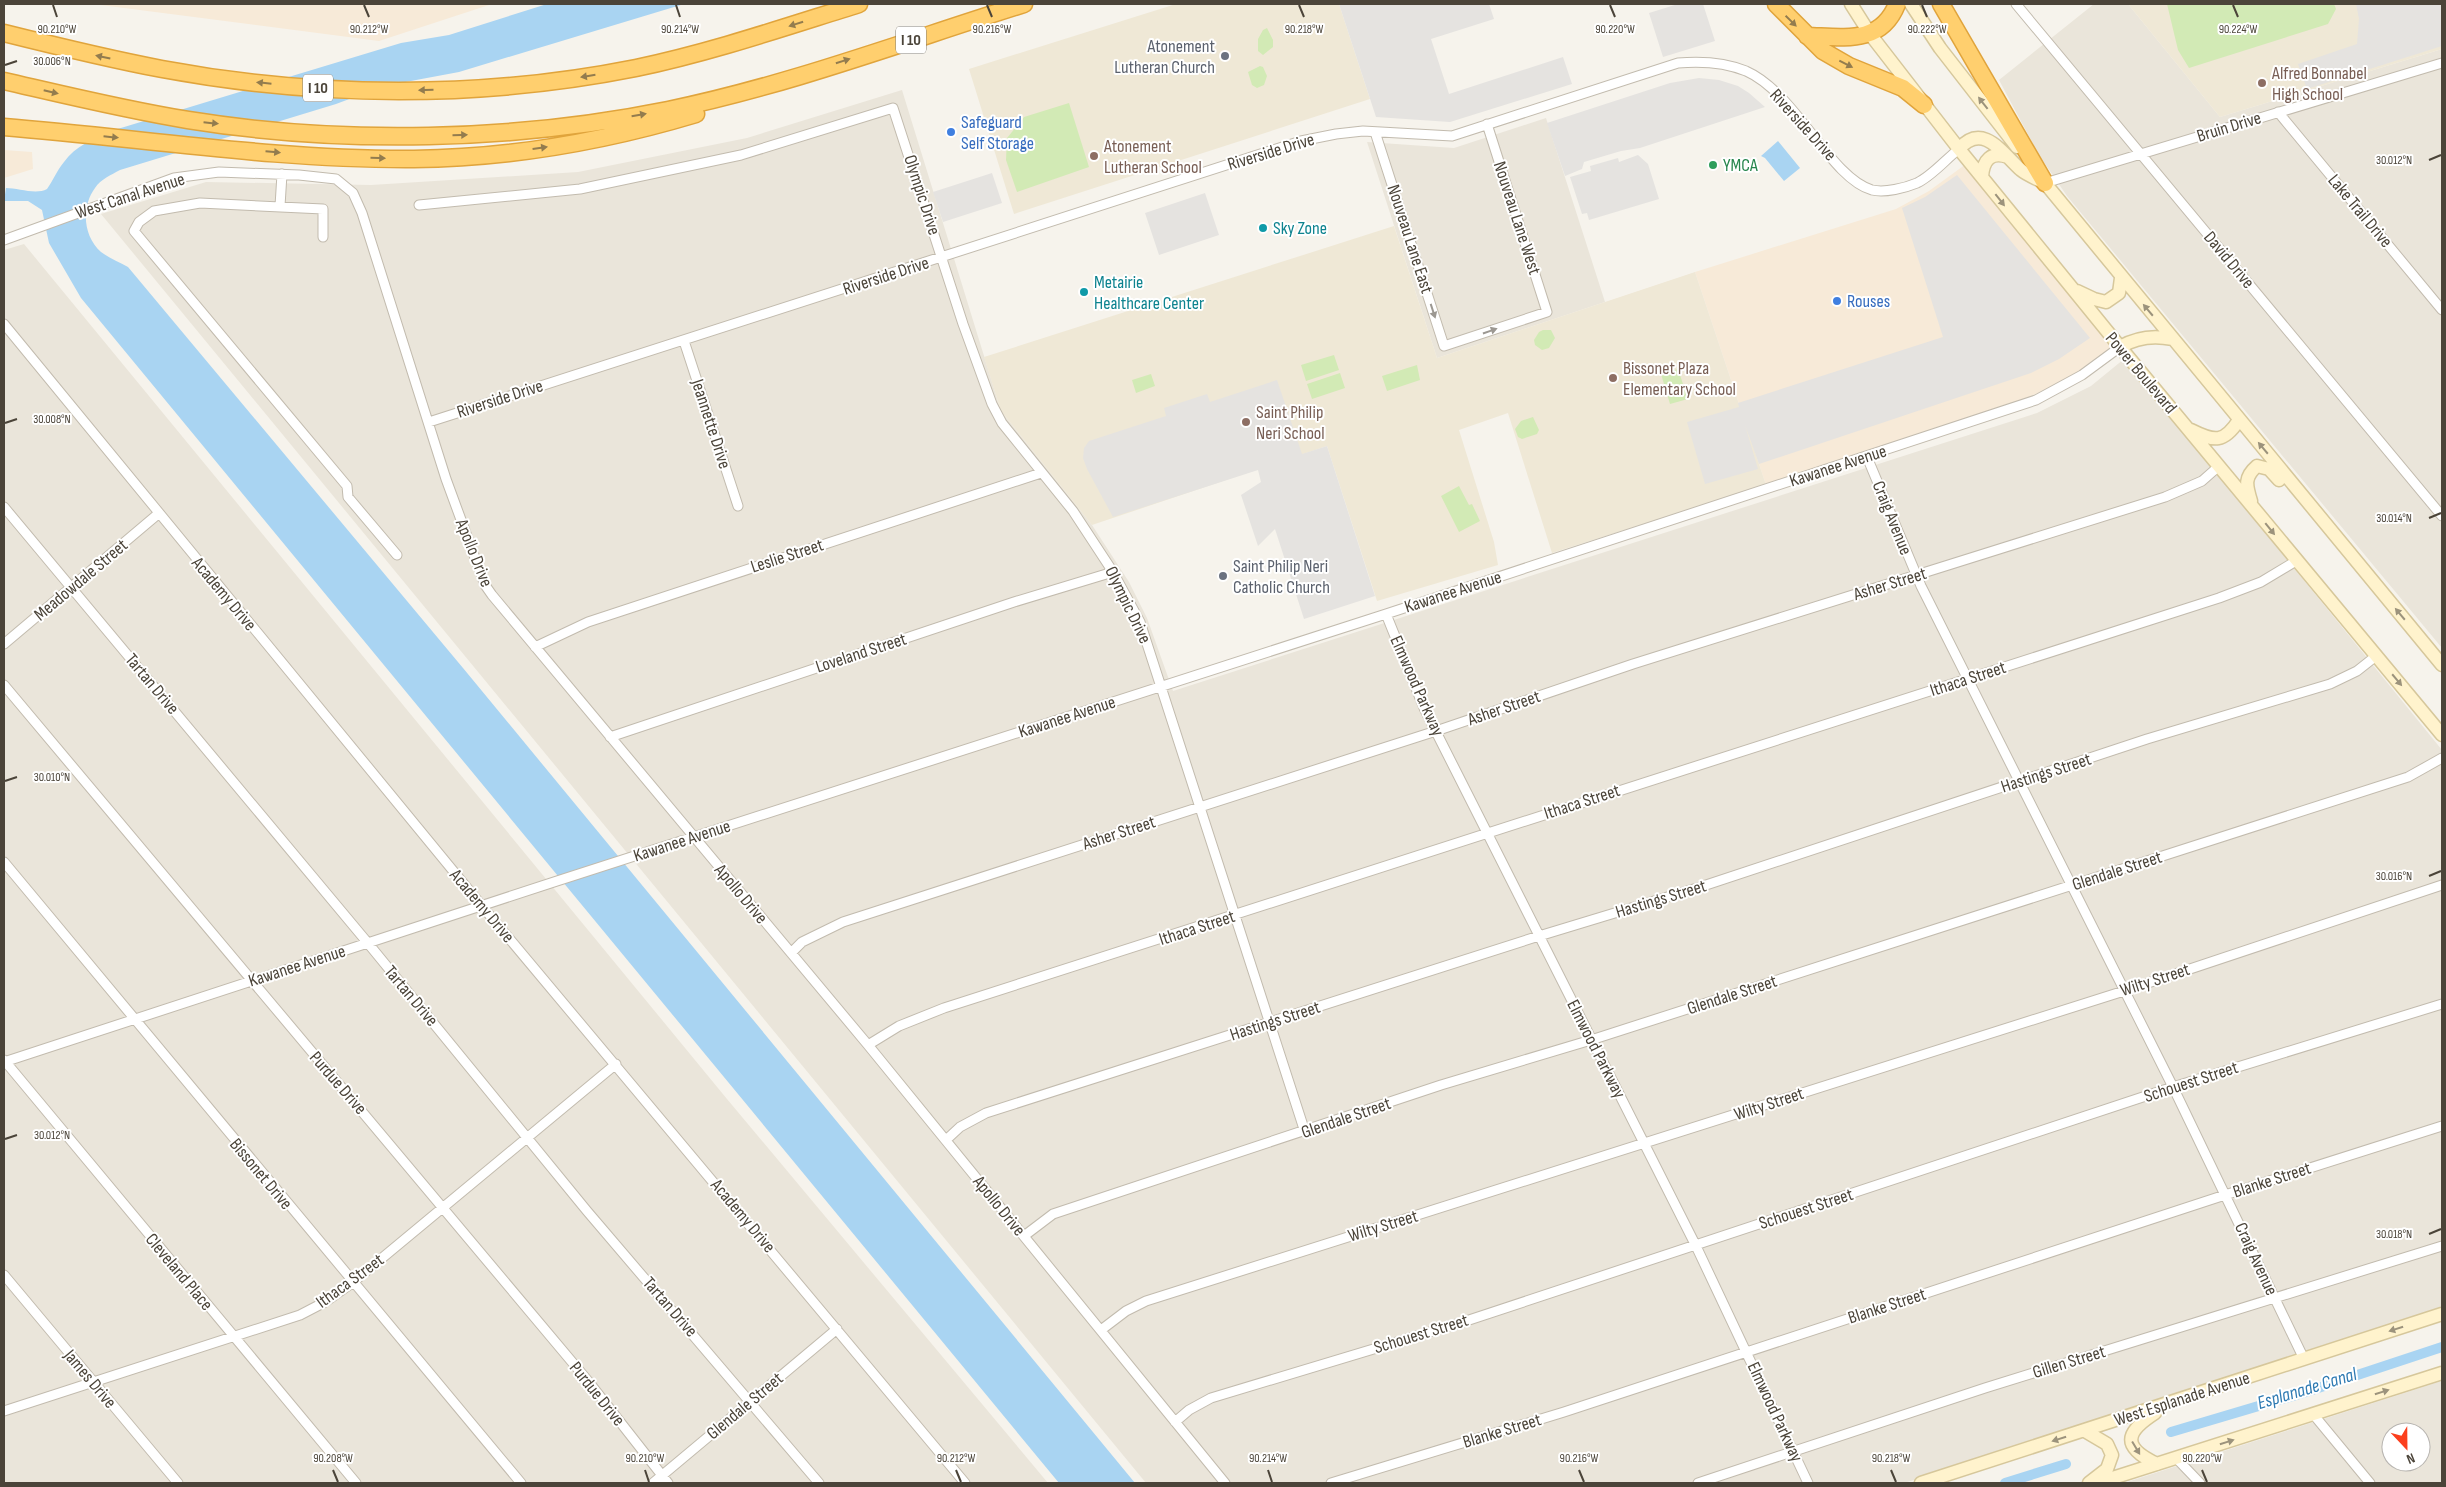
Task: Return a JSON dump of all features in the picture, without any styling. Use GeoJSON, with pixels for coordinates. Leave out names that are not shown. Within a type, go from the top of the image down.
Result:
{"type":"FeatureCollection","features":[{"type":"Feature","properties":{"kind":"highway","name":"I 10"},"geometry":{"type":"LineString","coordinates":[[4,33],[162,69],[241,81],[317,88],[412,90],[484,87],[564,80],[636,68],[694,54],[859,4]]}},
{"type":"Feature","properties":{"kind":"highway","name":"I 10"},"geometry":{"type":"LineString","coordinates":[[4,81],[118,107],[191,121],[317,133],[411,136],[515,132],[608,120],[732,95],[1024,4]]}},
{"type":"Feature","properties":{"kind":"highway"},"geometry":{"type":"LineString","coordinates":[[1776,4],[1823,52],[1849,66],[1903,88],[1924,105]]}},
{"type":"Feature","properties":{"kind":"highway"},"geometry":{"type":"LineString","coordinates":[[1806,36],[1856,38],[1870,34],[1890,18],[1898,4]]}},
{"type":"Feature","properties":{"kind":"highway"},"geometry":{"type":"LineString","coordinates":[[1941,4],[2045,183]]}},
{"type":"Feature","properties":{"kind":"highway"},"geometry":{"type":"LineString","coordinates":[[4,127],[329,157],[415,159],[504,152],[571,143],[678,119],[719,107],[797,76]]}},
{"type":"Feature","properties":{"kind":"main road","name":"Power Boulevard"},"geometry":{"type":"LineString","coordinates":[[1851,4],[1870,34],[1924,105],[2072,289],[2296,561],[2438,726],[2442,735]]}},
{"type":"Feature","properties":{"kind":"main road"},"geometry":{"type":"LineString","coordinates":[[1911,4],[1940,48],[2121,278],[2442,665]]}},
{"type":"Feature","properties":{"kind":"main road"},"geometry":{"type":"LineString","coordinates":[[1959,149],[1963,144],[1977,138],[1991,140],[2022,171],[2045,183]]}},
{"type":"Feature","properties":{"kind":"main road"},"geometry":{"type":"LineString","coordinates":[[1982,177],[1983,166],[1988,157],[1995,155],[2008,157]]}},
{"type":"Feature","properties":{"kind":"main road"},"geometry":{"type":"LineString","coordinates":[[2072,289],[2106,302],[2119,293],[2121,278]]}},
{"type":"Feature","properties":{"kind":"main road"},"geometry":{"type":"LineString","coordinates":[[2120,347],[2131,341],[2156,335],[2172,339]]}},
{"type":"Feature","properties":{"kind":"main road"},"geometry":{"type":"LineString","coordinates":[[2186,428],[2207,438],[2220,439],[2231,433],[2239,420]]}},
{"type":"Feature","properties":{"kind":"main road"},"geometry":{"type":"LineString","coordinates":[[2254,509],[2245,485],[2249,472],[2257,466],[2269,469],[2282,483],[2296,489]]}},
{"type":"Feature","properties":{"kind":"main road","name":"West Esplanade Avenue"},"geometry":{"type":"LineString","coordinates":[[1922,1483],[2442,1314]]}},
{"type":"Feature","properties":{"kind":"main road"},"geometry":{"type":"LineString","coordinates":[[2097,1483],[2442,1373]]}},
{"type":"Feature","properties":{"kind":"main road"},"geometry":{"type":"LineString","coordinates":[[2157,1464],[2142,1457],[2133,1447],[2131,1438],[2136,1425],[2167,1404]]}},
{"type":"Feature","properties":{"kind":"main road"},"geometry":{"type":"LineString","coordinates":[[2085,1431],[2107,1444],[2112,1455],[2107,1469],[2089,1483]]}},
{"type":"Feature","properties":{"kind":"street","name":"David Drive"},"geometry":{"type":"LineString","coordinates":[[2016,4],[2442,516]]}},
{"type":"Feature","properties":{"kind":"street","name":"Riverside Drive"},"geometry":{"type":"LineString","coordinates":[[429,422],[1301,141],[1336,134],[1375,132],[1452,136],[1678,63],[1694,61],[1726,64],[1747,71],[1776,91],[1835,162],[1855,181],[1873,190],[1895,189],[1918,182],[1959,149]]}},
{"type":"Feature","properties":{"kind":"street","name":"Bruin Drive"},"geometry":{"type":"LineString","coordinates":[[2045,183],[2442,63]]}},
{"type":"Feature","properties":{"kind":"street","name":"Olympic Drive"},"geometry":{"type":"LineString","coordinates":[[419,205],[580,189],[741,155],[893,108],[963,324],[992,404],[1002,423],[1073,511],[1113,572],[1140,622],[1305,1132]]}},
{"type":"Feature","properties":{"kind":"street","name":"Lake Trail Drive"},"geometry":{"type":"LineString","coordinates":[[2278,112],[2442,310]]}},
{"type":"Feature","properties":{"kind":"street","name":"Nouveau Lane West"},"geometry":{"type":"LineString","coordinates":[[1444,346],[1547,312],[1487,124]]}},
{"type":"Feature","properties":{"kind":"street","name":"Nouveau Lane East"},"geometry":{"type":"LineString","coordinates":[[1375,132],[1444,346]]}},
{"type":"Feature","properties":{"kind":"street","name":"West Canal Avenue"},"geometry":{"type":"LineString","coordinates":[[8,239],[174,178],[220,172],[282,174],[336,179],[353,193],[362,213]]}},
{"type":"Feature","properties":{"kind":"street"},"geometry":{"type":"LineString","coordinates":[[280,206],[282,174]]}},
{"type":"Feature","properties":{"kind":"street"},"geometry":{"type":"LineString","coordinates":[[324,237],[323,209],[200,203],[154,211],[139,222],[134,231],[347,486],[348,497],[397,555]]}},
{"type":"Feature","properties":{"kind":"street","name":"Apollo Drive"},"geometry":{"type":"LineString","coordinates":[[362,213],[446,479],[485,585],[868,1045],[1224,1483]]}},
{"type":"Feature","properties":{"kind":"street","name":"Academy Drive"},"geometry":{"type":"LineString","coordinates":[[4,324],[158,514],[482,906],[965,1483]]}},
{"type":"Feature","properties":{"kind":"street","name":"Jeannette Drive"},"geometry":{"type":"LineString","coordinates":[[684,341],[738,506]]}},
{"type":"Feature","properties":{"kind":"street","name":"Kawanee Avenue"},"geometry":{"type":"LineString","coordinates":[[4,1061],[367,942],[1162,687],[2036,400],[2082,375],[2120,347]]}},
{"type":"Feature","properties":{"kind":"street","name":"Craig Avenue"},"geometry":{"type":"LineString","coordinates":[[1867,457],[1916,576],[1966,679],[2173,1087],[2304,1359]]}},
{"type":"Feature","properties":{"kind":"street","name":"Asher Street"},"geometry":{"type":"LineString","coordinates":[[791,953],[802,942],[842,922],[1436,731],[1633,664],[2165,497],[2202,481],[2219,466]]}},
{"type":"Feature","properties":{"kind":"street","name":"Leslie Street"},"geometry":{"type":"LineString","coordinates":[[535,647],[588,622],[1041,473]]}},
{"type":"Feature","properties":{"kind":"street","name":"Tartan Drive"},"geometry":{"type":"LineString","coordinates":[[4,507],[367,942],[587,1211],[819,1483]]}},
{"type":"Feature","properties":{"kind":"street","name":"Meadowdale Street"},"geometry":{"type":"LineString","coordinates":[[4,644],[72,589],[158,514]]}},
{"type":"Feature","properties":{"kind":"street","name":"Ithaca Street"},"geometry":{"type":"LineString","coordinates":[[868,1045],[898,1026],[944,1008],[1236,916],[1486,833],[2218,598],[2261,582],[2296,561]]}},
{"type":"Feature","properties":{"kind":"street","name":"Loveland Street"},"geometry":{"type":"LineString","coordinates":[[610,737],[1014,602],[1113,572]]}},
{"type":"Feature","properties":{"kind":"street","name":"Elmwood Parkway"},"geometry":{"type":"LineString","coordinates":[[1386,614],[1424,708],[1696,1246],[1808,1483]]}},
{"type":"Feature","properties":{"kind":"street","name":"Hastings Street"},"geometry":{"type":"LineString","coordinates":[[946,1140],[960,1127],[986,1113],[1539,936],[1698,888],[2147,739],[2330,684],[2357,671],[2376,656]]}},
{"type":"Feature","properties":{"kind":"street","name":"Purdue Drive"},"geometry":{"type":"LineString","coordinates":[[4,685],[588,1381],[665,1480]]}},
{"type":"Feature","properties":{"kind":"street","name":"Glendale Street"},"geometry":{"type":"LineString","coordinates":[[1024,1236],[1053,1214],[1305,1132],[1441,1085],[1591,1040],[2408,777],[2442,758]]}},
{"type":"Feature","properties":{"kind":"street","name":"Bissonet Drive"},"geometry":{"type":"LineString","coordinates":[[4,862],[133,1020],[521,1483]]}},
{"type":"Feature","properties":{"kind":"street","name":"Wilty Street"},"geometry":{"type":"LineString","coordinates":[[1101,1330],[1126,1311],[1146,1301],[2124,991],[2442,885]]}},
{"type":"Feature","properties":{"kind":"street","name":"Schouest Street"},"geometry":{"type":"LineString","coordinates":[[1175,1422],[1189,1410],[1211,1398],[1463,1322],[2173,1087],[2442,1004]]}},
{"type":"Feature","properties":{"kind":"street","name":"Cleveland Place"},"geometry":{"type":"LineString","coordinates":[[4,1061],[233,1338],[356,1483]]}},
{"type":"Feature","properties":{"kind":"street","name":"Ithaca Street"},"geometry":{"type":"LineString","coordinates":[[4,1411],[233,1338],[300,1315],[325,1302],[352,1283],[616,1064]]}},
{"type":"Feature","properties":{"kind":"street","name":"Blanke Street"},"geometry":{"type":"LineString","coordinates":[[1331,1483],[1564,1412],[2442,1126]]}},
{"type":"Feature","properties":{"kind":"street","name":"Gillen Street"},"geometry":{"type":"LineString","coordinates":[[1698,1483],[1985,1388],[2442,1246]]}},
{"type":"Feature","properties":{"kind":"street","name":"James Drive"},"geometry":{"type":"LineString","coordinates":[[4,1275],[178,1483]]}},
{"type":"Feature","properties":{"kind":"street","name":"Glendale Street"},"geometry":{"type":"LineString","coordinates":[[653,1483],[665,1480],[751,1401],[837,1329]]}},
{"type":"Feature","properties":{"kind":"street"},"geometry":{"type":"LineString","coordinates":[[2313,1414],[2370,1483]]}},
{"type":"Feature","properties":{"kind":"street"},"geometry":{"type":"LineString","coordinates":[[2176,1458],[2200,1483]]}},
{"type":"Feature","properties":{"kind":"shaded area"},"geometry":{"type":"Polygon","coordinates":[[[93,4],[492,4],[379,41],[93,4]]]}},
{"type":"Feature","properties":{"kind":"shaded area","name":"Atonement Lutheran School"},"geometry":{"type":"Polygon","coordinates":[[[1176,4],[1339,4],[1370,99],[1014,214],[969,69],[1176,4]]]}},
{"type":"Feature","properties":{"kind":"shaded area"},"geometry":{"type":"Polygon","coordinates":[[[1339,4],[1489,4],[1494,19],[1431,39],[1449,94],[1563,57],[1572,84],[1450,122],[1376,117],[1339,4]]]}},
{"type":"Feature","properties":{"kind":"shaded area"},"geometry":{"type":"Polygon","coordinates":[[[1678,4],[1703,4],[1715,41],[1663,57],[1649,13],[1678,4]]]}},
{"type":"Feature","properties":{"kind":"shaded area"},"geometry":{"type":"Polygon","coordinates":[[[2094,4],[2128,4],[2220,117],[2442,49],[2442,648],[2067,196],[2039,155],[1999,80],[2094,4]]]}},
{"type":"Feature","properties":{"kind":"shaded area","name":"Alfred Bonnabel High School"},"geometry":{"type":"Polygon","coordinates":[[[2128,4],[2442,4],[2442,49],[2220,117],[2128,4]]]}},
{"type":"Feature","properties":{"kind":"shaded area"},"geometry":{"type":"Polygon","coordinates":[[[2356,4],[2442,4],[2442,46],[2307,89],[2298,64],[2357,44],[2359,19],[2356,4]]]}},
{"type":"Feature","properties":{"kind":"shaded area"},"geometry":{"type":"Polygon","coordinates":[[[1699,78],[1719,80],[1738,86],[1765,107],[1640,148],[1621,151],[1584,162],[1582,169],[1565,176],[1547,123],[1670,83],[1699,78]]]}},
{"type":"Feature","properties":{"kind":"shaded area"},"geometry":{"type":"Polygon","coordinates":[[[902,90],[1001,411],[1092,525],[1129,582],[1147,618],[1173,691],[2037,413],[2091,386],[2124,359],[2442,750],[2442,1315],[1904,1483],[1146,1483],[101,214],[206,182],[371,185],[578,172],[747,138],[902,90]]]}},
{"type":"Feature","properties":{"kind":"shaded area"},"geometry":{"type":"Polygon","coordinates":[[[1546,118],[1605,302],[1437,358],[1367,142],[1454,148],[1546,118]]]}},
{"type":"Feature","properties":{"kind":"shaded area"},"geometry":{"type":"Polygon","coordinates":[[[4,150],[32,152],[33,169],[4,178],[4,150]]]}},
{"type":"Feature","properties":{"kind":"shaded area"},"geometry":{"type":"Polygon","coordinates":[[[1638,155],[1648,164],[1659,199],[1589,220],[1587,213],[1582,214],[1570,177],[1591,171],[1590,166],[1618,158],[1619,162],[1638,155]]]}},
{"type":"Feature","properties":{"kind":"shaded area"},"geometry":{"type":"Polygon","coordinates":[[[1966,164],[2113,346],[2086,367],[2047,389],[2013,404],[1766,485],[1695,272],[1896,209],[1929,191],[1966,164]]]}},
{"type":"Feature","properties":{"kind":"shaded area"},"geometry":{"type":"Polygon","coordinates":[[[992,173],[1002,203],[943,222],[933,192],[992,173]]]}},
{"type":"Feature","properties":{"kind":"shaded area"},"geometry":{"type":"Polygon","coordinates":[[[1957,175],[2090,338],[2059,359],[2031,373],[1759,464],[1745,425],[1758,469],[1705,484],[1687,422],[1739,407],[1738,403],[1943,337],[1902,208],[1925,197],[1957,175]]]}},
{"type":"Feature","properties":{"kind":"shaded area"},"geometry":{"type":"Polygon","coordinates":[[[1205,193],[1219,235],[1159,255],[1145,213],[1205,193]]]}},
{"type":"Feature","properties":{"kind":"shaded area","name":"Saint Philip Neri School"},"geometry":{"type":"Polygon","coordinates":[[[1394,226],[1437,358],[1695,272],[1766,485],[1552,553],[1508,413],[1459,430],[1494,542],[1498,565],[1377,601],[1327,446],[1092,525],[1001,411],[984,357],[1394,226]]]}},
{"type":"Feature","properties":{"kind":"shaded area"},"geometry":{"type":"Polygon","coordinates":[[[24,244],[727,1099],[1048,1483],[4,1483],[4,250],[24,244]]]}},
{"type":"Feature","properties":{"kind":"shaded area"},"geometry":{"type":"Polygon","coordinates":[[[1277,380],[1302,454],[1327,446],[1375,596],[1304,619],[1275,529],[1258,546],[1241,495],[1261,482],[1258,470],[1113,517],[1083,458],[1084,448],[1089,441],[1166,416],[1164,408],[1207,394],[1210,402],[1277,380]]]}},
{"type":"Feature","properties":{"kind":"shaded area"},"geometry":{"type":"Polygon","coordinates":[[[2442,1381],[2442,1483],[2124,1483],[2442,1381]]]}},
{"type":"Feature","properties":{"kind":"green space"},"geometry":{"type":"Polygon","coordinates":[[[2167,4],[2334,4],[2336,9],[2328,24],[2189,68],[2178,50],[2167,4]]]}},
{"type":"Feature","properties":{"kind":"green space"},"geometry":{"type":"Polygon","coordinates":[[[1267,28],[1273,40],[1273,47],[1263,55],[1258,51],[1258,39],[1263,30],[1267,28]]]}},
{"type":"Feature","properties":{"kind":"green space"},"geometry":{"type":"Polygon","coordinates":[[[1260,66],[1263,67],[1267,76],[1264,85],[1257,88],[1252,85],[1248,72],[1260,66]]]}},
{"type":"Feature","properties":{"kind":"green space"},"geometry":{"type":"Polygon","coordinates":[[[1069,103],[1089,167],[1017,192],[1006,160],[1007,138],[1024,117],[1069,103]]]}},
{"type":"Feature","properties":{"kind":"green space"},"geometry":{"type":"Polygon","coordinates":[[[1551,330],[1555,338],[1549,348],[1542,350],[1535,345],[1534,340],[1539,332],[1551,330]]]}},
{"type":"Feature","properties":{"kind":"green space"},"geometry":{"type":"Polygon","coordinates":[[[1334,355],[1339,370],[1306,381],[1301,365],[1334,355]]]}},
{"type":"Feature","properties":{"kind":"green space"},"geometry":{"type":"Polygon","coordinates":[[[1417,365],[1420,380],[1387,391],[1382,376],[1417,365]]]}},
{"type":"Feature","properties":{"kind":"green space"},"geometry":{"type":"Polygon","coordinates":[[[1678,369],[1688,399],[1670,404],[1661,374],[1678,369]]]}},
{"type":"Feature","properties":{"kind":"green space"},"geometry":{"type":"Polygon","coordinates":[[[1340,373],[1345,388],[1312,399],[1307,384],[1340,373]]]}},
{"type":"Feature","properties":{"kind":"green space"},"geometry":{"type":"Polygon","coordinates":[[[1151,374],[1155,386],[1136,393],[1132,380],[1151,374]]]}},
{"type":"Feature","properties":{"kind":"green space"},"geometry":{"type":"Polygon","coordinates":[[[1533,417],[1539,430],[1537,434],[1522,439],[1518,437],[1515,429],[1521,421],[1533,417]]]}},
{"type":"Feature","properties":{"kind":"green space"},"geometry":{"type":"Polygon","coordinates":[[[1459,486],[1469,505],[1472,504],[1480,521],[1459,532],[1441,496],[1459,486]]]}},
{"type":"Feature","properties":{"kind":"water"},"geometry":{"type":"Polygon","coordinates":[[[547,4],[684,4],[459,72],[384,86],[336,104],[120,170],[100,182],[90,196],[86,221],[90,238],[101,252],[128,267],[463,668],[1135,1483],[1059,1483],[81,298],[49,243],[42,210],[28,201],[4,201],[6,188],[32,191],[47,189],[68,156],[85,144],[111,131],[401,43],[449,35],[547,4]]]}},
{"type":"Feature","properties":{"kind":"water"},"geometry":{"type":"Polygon","coordinates":[[[1778,141],[1800,168],[1784,181],[1765,158],[1761,156],[1778,141]]]}},
{"type":"Feature","properties":{"kind":"waterway","name":"Esplanade Canal"},"geometry":{"type":"LineString","coordinates":[[2171,1432],[2306,1392],[2442,1347]]}},
{"type":"Feature","properties":{"kind":"waterway","name":"Esplanade Canal"},"geometry":{"type":"LineString","coordinates":[[2005,1483],[2066,1464]]}},
{"type":"Feature","properties":{"kind":"place","name":"Atonement Lutheran Church"},"geometry":{"type":"Point","coordinates":[1225,56]}},
{"type":"Feature","properties":{"kind":"place","name":"Alfred Bonnabel High School"},"geometry":{"type":"Point","coordinates":[2262,83]}},
{"type":"Feature","properties":{"kind":"place","name":"Safeguard Self Storage"},"geometry":{"type":"Point","coordinates":[951,132]}},
{"type":"Feature","properties":{"kind":"place","name":"Atonement Lutheran School"},"geometry":{"type":"Point","coordinates":[1094,156]}},
{"type":"Feature","properties":{"kind":"place","name":"YMCA"},"geometry":{"type":"Point","coordinates":[1713,165]}},
{"type":"Feature","properties":{"kind":"place","name":"Sky Zone"},"geometry":{"type":"Point","coordinates":[1263,228]}},
{"type":"Feature","properties":{"kind":"place","name":"Metairie Healthcare Center"},"geometry":{"type":"Point","coordinates":[1084,292]}},
{"type":"Feature","properties":{"kind":"place","name":"Rouses"},"geometry":{"type":"Point","coordinates":[1837,301]}},
{"type":"Feature","properties":{"kind":"place","name":"Bissonet Plaza Elementary School"},"geometry":{"type":"Point","coordinates":[1613,378]}},
{"type":"Feature","properties":{"kind":"place","name":"Saint Philip Neri School"},"geometry":{"type":"Point","coordinates":[1246,422]}},
{"type":"Feature","properties":{"kind":"place","name":"Saint Philip Neri Catholic Church"},"geometry":{"type":"Point","coordinates":[1223,576]}}]}
